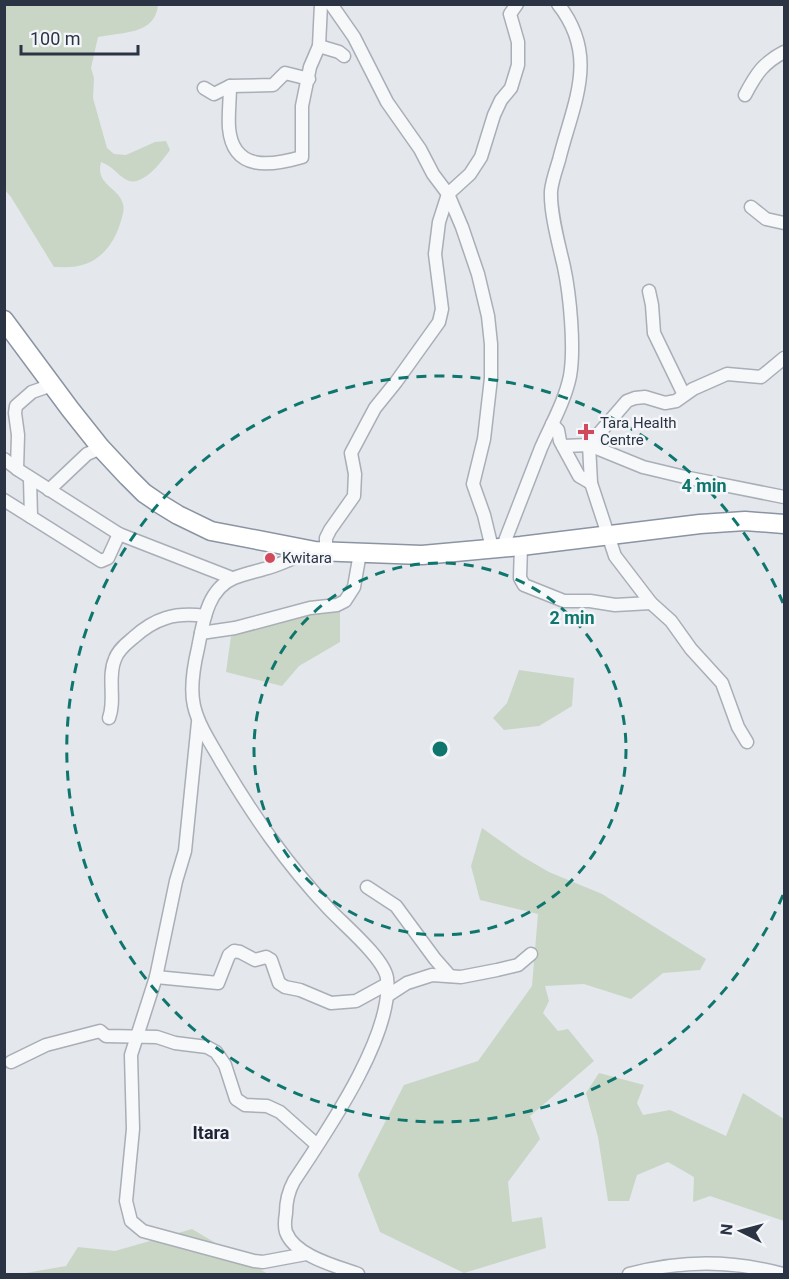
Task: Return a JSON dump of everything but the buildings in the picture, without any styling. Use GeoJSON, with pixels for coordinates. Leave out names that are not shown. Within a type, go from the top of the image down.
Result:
{"type":"FeatureCollection","features":[{"type":"Feature","properties":{"kind":"highway"},"geometry":{"type":"LineString","coordinates":[[4,320],[101,448],[144,492],[178,515],[228,535],[321,551],[422,555],[745,520],[784,524]]}},
{"type":"Feature","properties":{"kind":"street"},"geometry":{"type":"LineString","coordinates":[[230,86],[229,129],[233,144],[242,157],[251,162],[268,164],[302,157],[302,106],[313,58],[319,46],[321,4]]}},
{"type":"Feature","properties":{"kind":"street"},"geometry":{"type":"LineString","coordinates":[[331,4],[354,37],[387,102],[448,194],[478,274],[489,326],[490,378],[486,422],[473,484],[484,515],[505,546],[524,585],[564,601],[590,601],[615,605],[651,603]]}},
{"type":"Feature","properties":{"kind":"street"},"geometry":{"type":"LineString","coordinates":[[358,1275],[306,1254],[287,1234],[286,1206],[289,1190],[338,1113],[375,1041],[387,990],[386,974],[371,952],[329,909],[268,838],[198,721],[193,704],[193,687],[204,616],[218,590],[232,578],[266,569],[297,556],[321,551],[330,530],[354,496],[351,453],[375,408],[439,322],[442,309],[435,254],[439,222],[448,194],[475,167],[485,147],[494,115],[501,100],[511,88],[518,64],[518,42],[510,14],[517,4]]}},
{"type":"Feature","properties":{"kind":"street"},"geometry":{"type":"LineString","coordinates":[[505,546],[569,378],[572,351],[565,271],[557,237],[551,190],[579,89],[582,68],[577,36],[558,4]]}},
{"type":"Feature","properties":{"kind":"street"},"geometry":{"type":"LineString","coordinates":[[319,46],[339,52],[344,56]]}},
{"type":"Feature","properties":{"kind":"street"},"geometry":{"type":"LineString","coordinates":[[745,95],[768,60],[784,52]]}},
{"type":"Feature","properties":{"kind":"street"},"geometry":{"type":"LineString","coordinates":[[204,88],[214,94],[230,86],[273,85],[285,73],[309,79]]}},
{"type":"Feature","properties":{"kind":"street"},"geometry":{"type":"LineString","coordinates":[[751,207],[766,219],[784,223]]}},
{"type":"Feature","properties":{"kind":"street"},"geometry":{"type":"LineString","coordinates":[[649,291],[654,333],[684,395]]}},
{"type":"Feature","properties":{"kind":"street"},"geometry":{"type":"LineString","coordinates":[[747,742],[738,727],[722,683],[691,649],[671,621],[651,603],[615,556],[591,483],[589,445],[627,401],[645,397],[665,403],[676,401],[693,389],[727,374],[761,377],[784,358]]}},
{"type":"Feature","properties":{"kind":"street"},"geometry":{"type":"LineString","coordinates":[[17,469],[16,406],[32,392],[52,385]]}},
{"type":"Feature","properties":{"kind":"street"},"geometry":{"type":"LineString","coordinates":[[552,424],[558,430],[563,446],[579,476],[591,483]]}},
{"type":"Feature","properties":{"kind":"street"},"geometry":{"type":"LineString","coordinates":[[563,446],[589,445],[643,467],[784,497]]}},
{"type":"Feature","properties":{"kind":"street"},"geometry":{"type":"LineString","coordinates":[[49,490],[87,454],[101,448]]}},
{"type":"Feature","properties":{"kind":"street"},"geometry":{"type":"LineString","coordinates":[[4,459],[119,534],[232,578]]}},
{"type":"Feature","properties":{"kind":"street"},"geometry":{"type":"LineString","coordinates":[[30,478],[31,517]]}},
{"type":"Feature","properties":{"kind":"street"},"geometry":{"type":"LineString","coordinates":[[4,501],[101,561],[108,558],[119,534]]}},
{"type":"Feature","properties":{"kind":"street"},"geometry":{"type":"LineString","coordinates":[[201,633],[235,628],[299,611],[337,605],[345,601],[354,587],[360,553]]}},
{"type":"Feature","properties":{"kind":"street"},"geometry":{"type":"LineString","coordinates":[[109,718],[112,710],[110,697],[115,659],[124,646],[145,627],[157,620],[179,614],[204,616]]}},
{"type":"Feature","properties":{"kind":"street"},"geometry":{"type":"LineString","coordinates":[[198,721],[185,851],[176,881],[156,977],[130,1054],[133,1129],[126,1201],[128,1214],[131,1221],[143,1232],[254,1261],[263,1262],[306,1254]]}},
{"type":"Feature","properties":{"kind":"street"},"geometry":{"type":"LineString","coordinates":[[367,887],[396,906],[450,976]]}},
{"type":"Feature","properties":{"kind":"street"},"geometry":{"type":"LineString","coordinates":[[156,977],[218,983],[229,955],[234,951],[255,960],[266,957],[271,960],[279,982],[285,987],[300,990],[331,1003],[356,1001],[432,975],[461,977],[518,965],[531,954]]}},
{"type":"Feature","properties":{"kind":"street"},"geometry":{"type":"LineString","coordinates":[[11,1062],[46,1045],[100,1031],[106,1036],[157,1037],[175,1043],[207,1047],[216,1052],[225,1065],[236,1099],[245,1105],[267,1106],[280,1112],[317,1145]]}},
{"type":"Feature","properties":{"kind":"street"},"geometry":{"type":"LineString","coordinates":[[629,1275],[665,1266],[720,1263],[754,1266],[782,1274]]}},
{"type":"Feature","properties":{"kind":"green space"},"geometry":{"type":"Polygon","coordinates":[[[4,5],[158,5],[156,15],[144,27],[127,33],[98,37],[91,68],[94,78],[93,98],[107,148],[114,154],[126,155],[155,142],[166,141],[170,150],[150,173],[138,181],[125,179],[101,162],[101,176],[121,198],[123,213],[110,245],[89,263],[79,266],[54,267],[5,190],[4,5]]]}},
{"type":"Feature","properties":{"kind":"green space"},"geometry":{"type":"Polygon","coordinates":[[[337,605],[340,612],[340,642],[299,666],[282,686],[226,672],[232,629],[337,605]]]}},
{"type":"Feature","properties":{"kind":"green space"},"geometry":{"type":"Polygon","coordinates":[[[519,670],[574,678],[572,706],[539,726],[504,730],[493,718],[507,703],[519,670]]]}},
{"type":"Feature","properties":{"kind":"green space"},"geometry":{"type":"Polygon","coordinates":[[[482,828],[523,857],[549,872],[602,894],[706,959],[700,970],[663,973],[631,999],[584,984],[545,986],[549,1001],[543,1013],[558,1031],[568,1029],[594,1061],[530,1116],[540,1139],[508,1182],[512,1222],[542,1217],[546,1248],[464,1273],[380,1232],[358,1175],[404,1085],[478,1061],[532,986],[538,914],[480,900],[471,866],[482,828]]]}},
{"type":"Feature","properties":{"kind":"green space"},"geometry":{"type":"Polygon","coordinates":[[[599,1073],[644,1085],[637,1103],[643,1115],[670,1110],[726,1136],[743,1093],[784,1119],[784,1221],[710,1196],[693,1202],[694,1177],[668,1162],[637,1175],[629,1201],[608,1201],[598,1137],[586,1093],[599,1073]]]}},
{"type":"Feature","properties":{"kind":"green space"},"geometry":{"type":"Polygon","coordinates":[[[192,1229],[268,1274],[20,1274],[66,1266],[78,1247],[115,1251],[192,1229]]]}},
{"type":"Feature","properties":{"kind":"place","name":"Tara Health Centre"},"geometry":{"type":"Point","coordinates":[586,432]}},
{"type":"Feature","properties":{"kind":"place","name":"Kwitara"},"geometry":{"type":"Point","coordinates":[270,558]}},
{"type":"Feature","properties":{"kind":"district","name":"Itara"},"geometry":{"type":"Point","coordinates":[211,1133]}}]}
